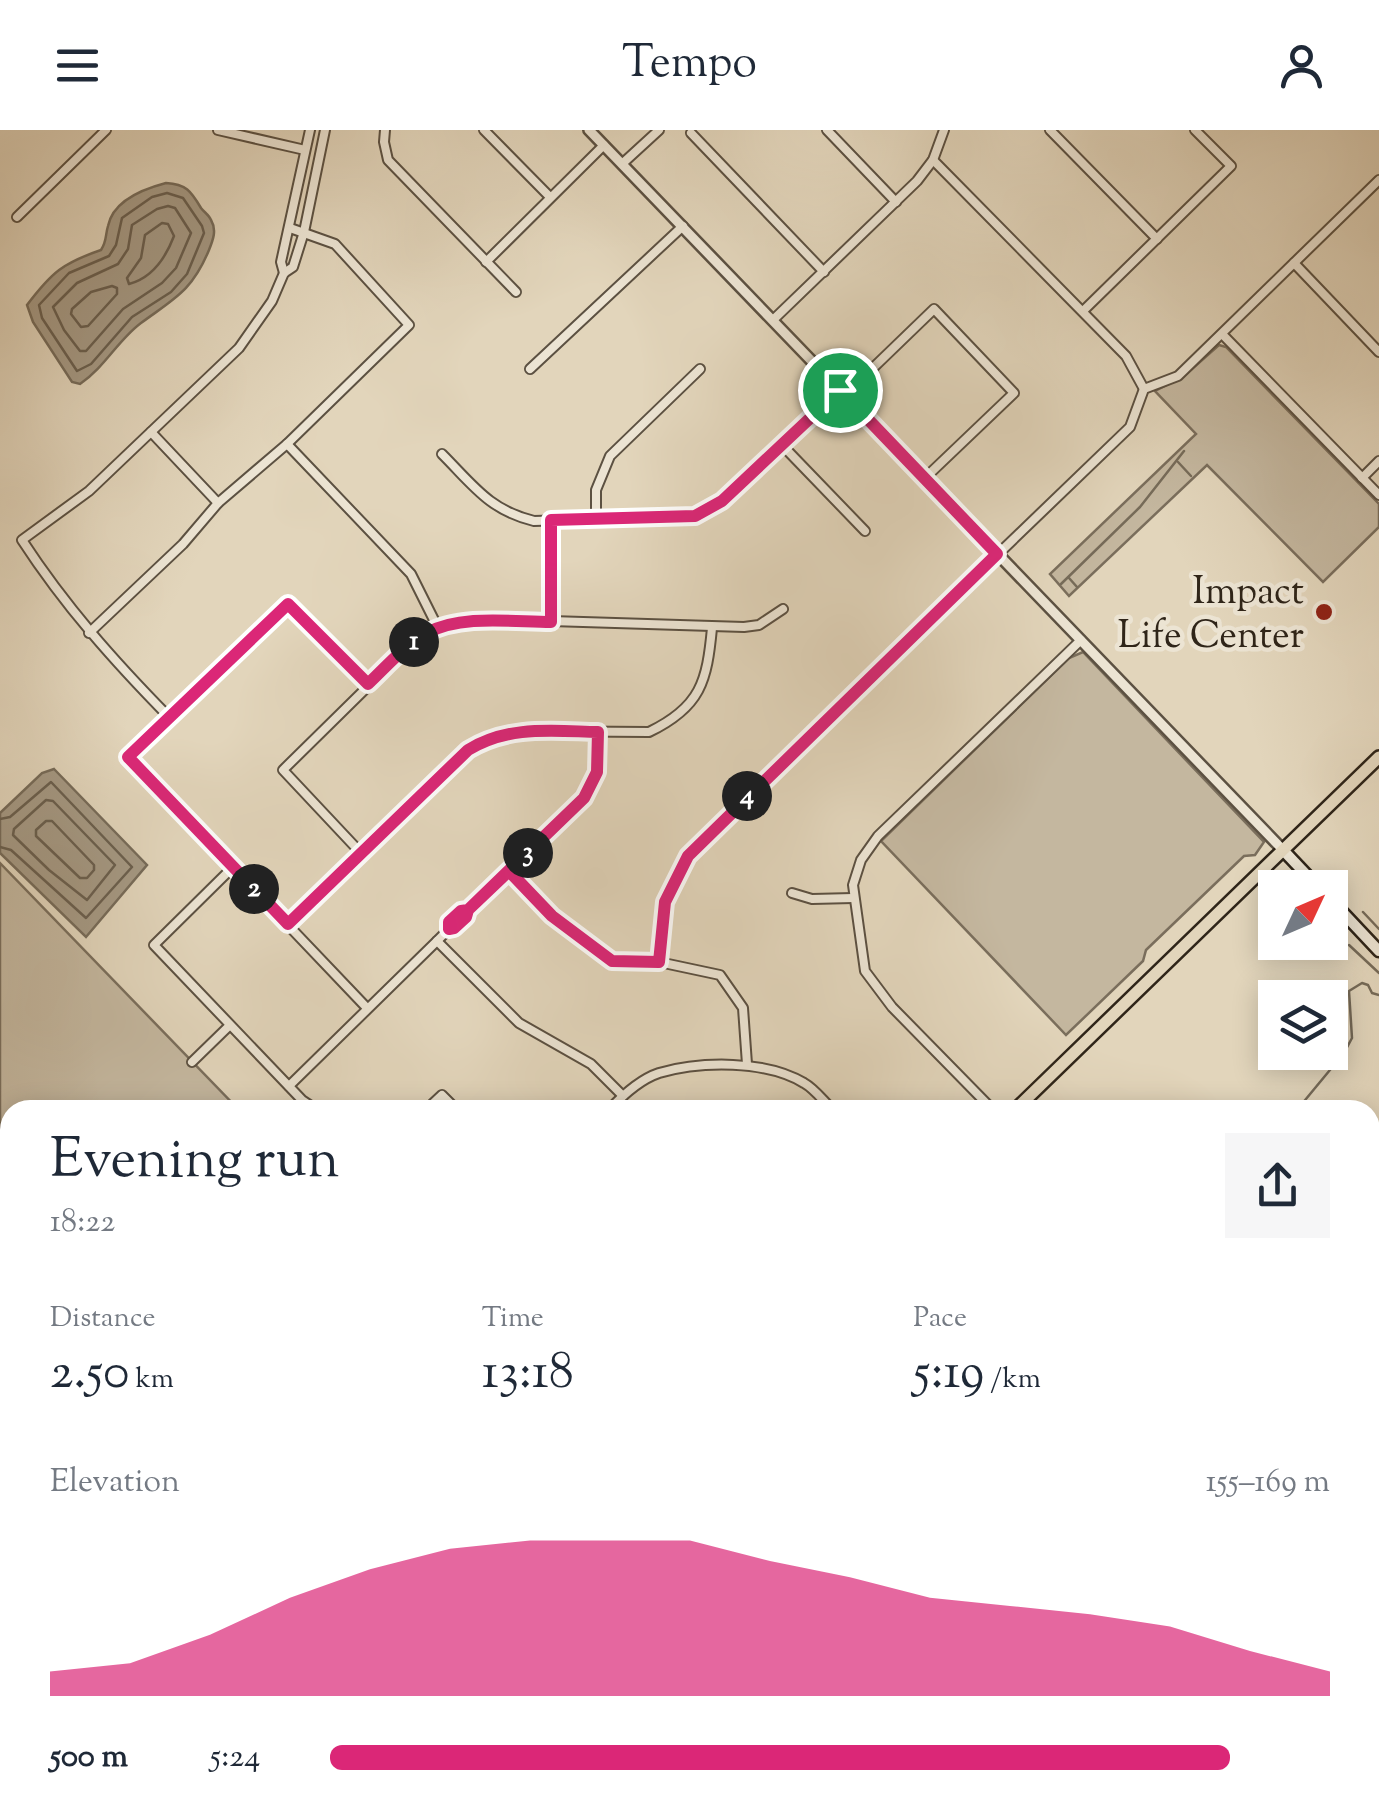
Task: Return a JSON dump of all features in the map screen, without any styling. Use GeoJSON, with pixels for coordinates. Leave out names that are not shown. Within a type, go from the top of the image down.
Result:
{"type":"FeatureCollection","features":[{"type":"Feature","properties":{"kind":"main road"},"geometry":{"type":"LineString","coordinates":[[1025,1100],[1379,757]]}},
{"type":"Feature","properties":{"kind":"main road"},"geometry":{"type":"LineString","coordinates":[[1283,850],[1302,870]]}},
{"type":"Feature","properties":{"kind":"main road"},"geometry":{"type":"LineString","coordinates":[[1348,918],[1379,950]]}},
{"type":"Feature","properties":{"kind":"street"},"geometry":{"type":"LineString","coordinates":[[18,217],[106,130]]}},
{"type":"Feature","properties":{"kind":"street"},"geometry":{"type":"LineString","coordinates":[[218,130],[320,152]]}},
{"type":"Feature","properties":{"kind":"street"},"geometry":{"type":"LineString","coordinates":[[284,273],[282,262],[310,130]]}},
{"type":"Feature","properties":{"kind":"street"},"geometry":{"type":"LineString","coordinates":[[169,717],[89,634],[22,540],[89,491],[239,348],[272,301],[284,273],[293,267],[304,232],[324,130]]}},
{"type":"Feature","properties":{"kind":"street"},"geometry":{"type":"LineString","coordinates":[[385,130],[388,160],[516,292]]}},
{"type":"Feature","properties":{"kind":"street"},"geometry":{"type":"LineString","coordinates":[[484,130],[550,198]]}},
{"type":"Feature","properties":{"kind":"street"},"geometry":{"type":"LineString","coordinates":[[590,130],[1283,850]]}},
{"type":"Feature","properties":{"kind":"street"},"geometry":{"type":"LineString","coordinates":[[623,164],[659,130]]}},
{"type":"Feature","properties":{"kind":"street"},"geometry":{"type":"LineString","coordinates":[[827,130],[896,202]]}},
{"type":"Feature","properties":{"kind":"street"},"geometry":{"type":"LineString","coordinates":[[774,319],[896,202],[933,160],[944,130]]}},
{"type":"Feature","properties":{"kind":"street"},"geometry":{"type":"LineString","coordinates":[[1050,130],[1157,238]]}},
{"type":"Feature","properties":{"kind":"street"},"geometry":{"type":"LineString","coordinates":[[1083,311],[1231,166],[1195,130]]}},
{"type":"Feature","properties":{"kind":"street"},"geometry":{"type":"LineString","coordinates":[[691,133],[824,272]]}},
{"type":"Feature","properties":{"kind":"street"},"geometry":{"type":"LineString","coordinates":[[486,262],[604,145]]}},
{"type":"Feature","properties":{"kind":"street"},"geometry":{"type":"LineString","coordinates":[[659,962],[665,902],[688,856],[1130,427],[1144,389],[1134,367],[1083,311],[933,160]]}},
{"type":"Feature","properties":{"kind":"street"},"geometry":{"type":"LineString","coordinates":[[1144,389],[1178,376],[1379,180]]}},
{"type":"Feature","properties":{"kind":"street"},"geometry":{"type":"LineString","coordinates":[[530,370],[683,226]]}},
{"type":"Feature","properties":{"kind":"street"},"geometry":{"type":"LineString","coordinates":[[89,634],[183,544],[218,503],[287,444],[409,324],[335,244],[290,228]]}},
{"type":"Feature","properties":{"kind":"street"},"geometry":{"type":"LineString","coordinates":[[1294,263],[1379,352]]}},
{"type":"Feature","properties":{"kind":"street"},"geometry":{"type":"LineString","coordinates":[[442,454],[495,508],[514,516],[596,520],[695,516],[722,501],[934,309],[1014,393],[925,478]]}},
{"type":"Feature","properties":{"kind":"street"},"geometry":{"type":"LineString","coordinates":[[1222,334],[1379,495]]}},
{"type":"Feature","properties":{"kind":"street"},"geometry":{"type":"LineString","coordinates":[[596,520],[596,490],[610,456],[700,369]]}},
{"type":"Feature","properties":{"kind":"street"},"geometry":{"type":"LineString","coordinates":[[151,432],[218,503]]}},
{"type":"Feature","properties":{"kind":"street"},"geometry":{"type":"LineString","coordinates":[[287,444],[410,574],[438,628]]}},
{"type":"Feature","properties":{"kind":"street"},"geometry":{"type":"LineString","coordinates":[[782,446],[866,531]]}},
{"type":"Feature","properties":{"kind":"street"},"geometry":{"type":"LineString","coordinates":[[1362,478],[1379,461]]}},
{"type":"Feature","properties":{"kind":"street"},"geometry":{"type":"LineString","coordinates":[[551,520],[551,622]]}},
{"type":"Feature","properties":{"kind":"street"},"geometry":{"type":"LineString","coordinates":[[368,684],[288,604],[128,757],[368,1008]]}},
{"type":"Feature","properties":{"kind":"street"},"geometry":{"type":"LineString","coordinates":[[360,852],[282,770],[408,647],[438,628],[475,623],[551,622],[712,628],[759,625],[783,609]]}},
{"type":"Feature","properties":{"kind":"street"},"geometry":{"type":"LineString","coordinates":[[288,924],[442,772],[486,739],[511,731],[650,732],[669,723],[703,686],[712,628]]}},
{"type":"Feature","properties":{"kind":"street"},"geometry":{"type":"LineString","coordinates":[[983,1100],[892,1007],[866,972],[853,898],[861,860],[878,836],[1081,640]]}},
{"type":"Feature","properties":{"kind":"street"},"geometry":{"type":"LineString","coordinates":[[289,1086],[584,798],[597,772],[598,732]]}},
{"type":"Feature","properties":{"kind":"street"},"geometry":{"type":"LineString","coordinates":[[233,867],[154,945],[302,1100]]}},
{"type":"Feature","properties":{"kind":"street"},"geometry":{"type":"LineString","coordinates":[[509,871],[552,916],[612,961],[659,962],[720,975],[742,1008],[747,1064]]}},
{"type":"Feature","properties":{"kind":"street"},"geometry":{"type":"LineString","coordinates":[[792,893],[812,899],[853,898]]}},
{"type":"Feature","properties":{"kind":"street"},"geometry":{"type":"LineString","coordinates":[[437,941],[518,1022],[591,1064],[623,1096]]}},
{"type":"Feature","properties":{"kind":"street"},"geometry":{"type":"LineString","coordinates":[[192,1062],[229,1026]]}},
{"type":"Feature","properties":{"kind":"street"},"geometry":{"type":"LineString","coordinates":[[619,1100],[656,1074],[747,1064],[804,1083],[822,1100]]}},
{"type":"Feature","properties":{"kind":"shaded area"},"geometry":{"type":"Polygon","coordinates":[[[1219,345],[1226,347],[1379,504],[1379,527],[1323,582],[1207,465],[1069,596],[1050,574],[1196,434],[1155,391],[1183,377],[1219,345]]]}},
{"type":"Feature","properties":{"kind":"shaded area"},"geometry":{"type":"Polygon","coordinates":[[[1083,652],[1264,842],[1255,855],[1244,856],[1146,950],[1143,961],[1066,1035],[881,841],[1069,658],[1083,652]]]}},
{"type":"Feature","properties":{"kind":"shaded area"},"geometry":{"type":"Polygon","coordinates":[[[0,863],[229,1100],[0,1100],[0,863]]]}},
{"type":"Feature","properties":{"kind":"water"},"geometry":{"type":"Polygon","coordinates":[[[166,183],[187,189],[213,224],[213,239],[203,264],[181,293],[133,330],[97,370],[80,384],[72,382],[33,322],[27,305],[59,270],[101,250],[111,217],[122,203],[166,183]]]}},
{"type":"Feature","properties":{"kind":"water"},"geometry":{"type":"Polygon","coordinates":[[[54,769],[147,865],[86,937],[0,853],[0,813],[42,773],[54,769]]]}},
{"type":"Feature","properties":{"kind":"waterway"},"geometry":{"type":"LineString","coordinates":[[1061,584],[1140,507],[1184,451]]}},
{"type":"Feature","properties":{"kind":"waterway"},"geometry":{"type":"LineString","coordinates":[[1178,462],[1191,476]]}},
{"type":"Feature","properties":{"kind":"waterway"},"geometry":{"type":"LineString","coordinates":[[1069,578],[1077,587]]}},
{"type":"Feature","properties":{"kind":"waterway"},"geometry":{"type":"LineString","coordinates":[[1363,912],[1379,929]]}},
{"type":"Feature","properties":{"kind":"waterway"},"geometry":{"type":"LineString","coordinates":[[1349,945],[1379,973]]}},
{"type":"Feature","properties":{"kind":"waterway"},"geometry":{"type":"LineString","coordinates":[[1305,1100],[1352,1038],[1349,991],[1362,983],[1379,995]]}},
{"type":"Feature","properties":{"kind":"place","name":"Impact Life Center"},"geometry":{"type":"Point","coordinates":[1324,612]}},
{"type":"Feature","properties":{"kind":"route"},"geometry":{"type":"LineString","coordinates":[[840,390],[752,475],[722,501],[695,516],[551,520],[551,622],[475,623],[438,628],[408,647],[368,684],[288,604],[128,757],[288,924],[468,750],[511,731],[598,732],[597,772],[584,798],[468,910],[466,917],[449,929],[449,922],[468,910],[509,871],[552,916],[612,961],[659,962],[665,902],[679,869],[701,840],[997,554],[840,390]]}}]}
